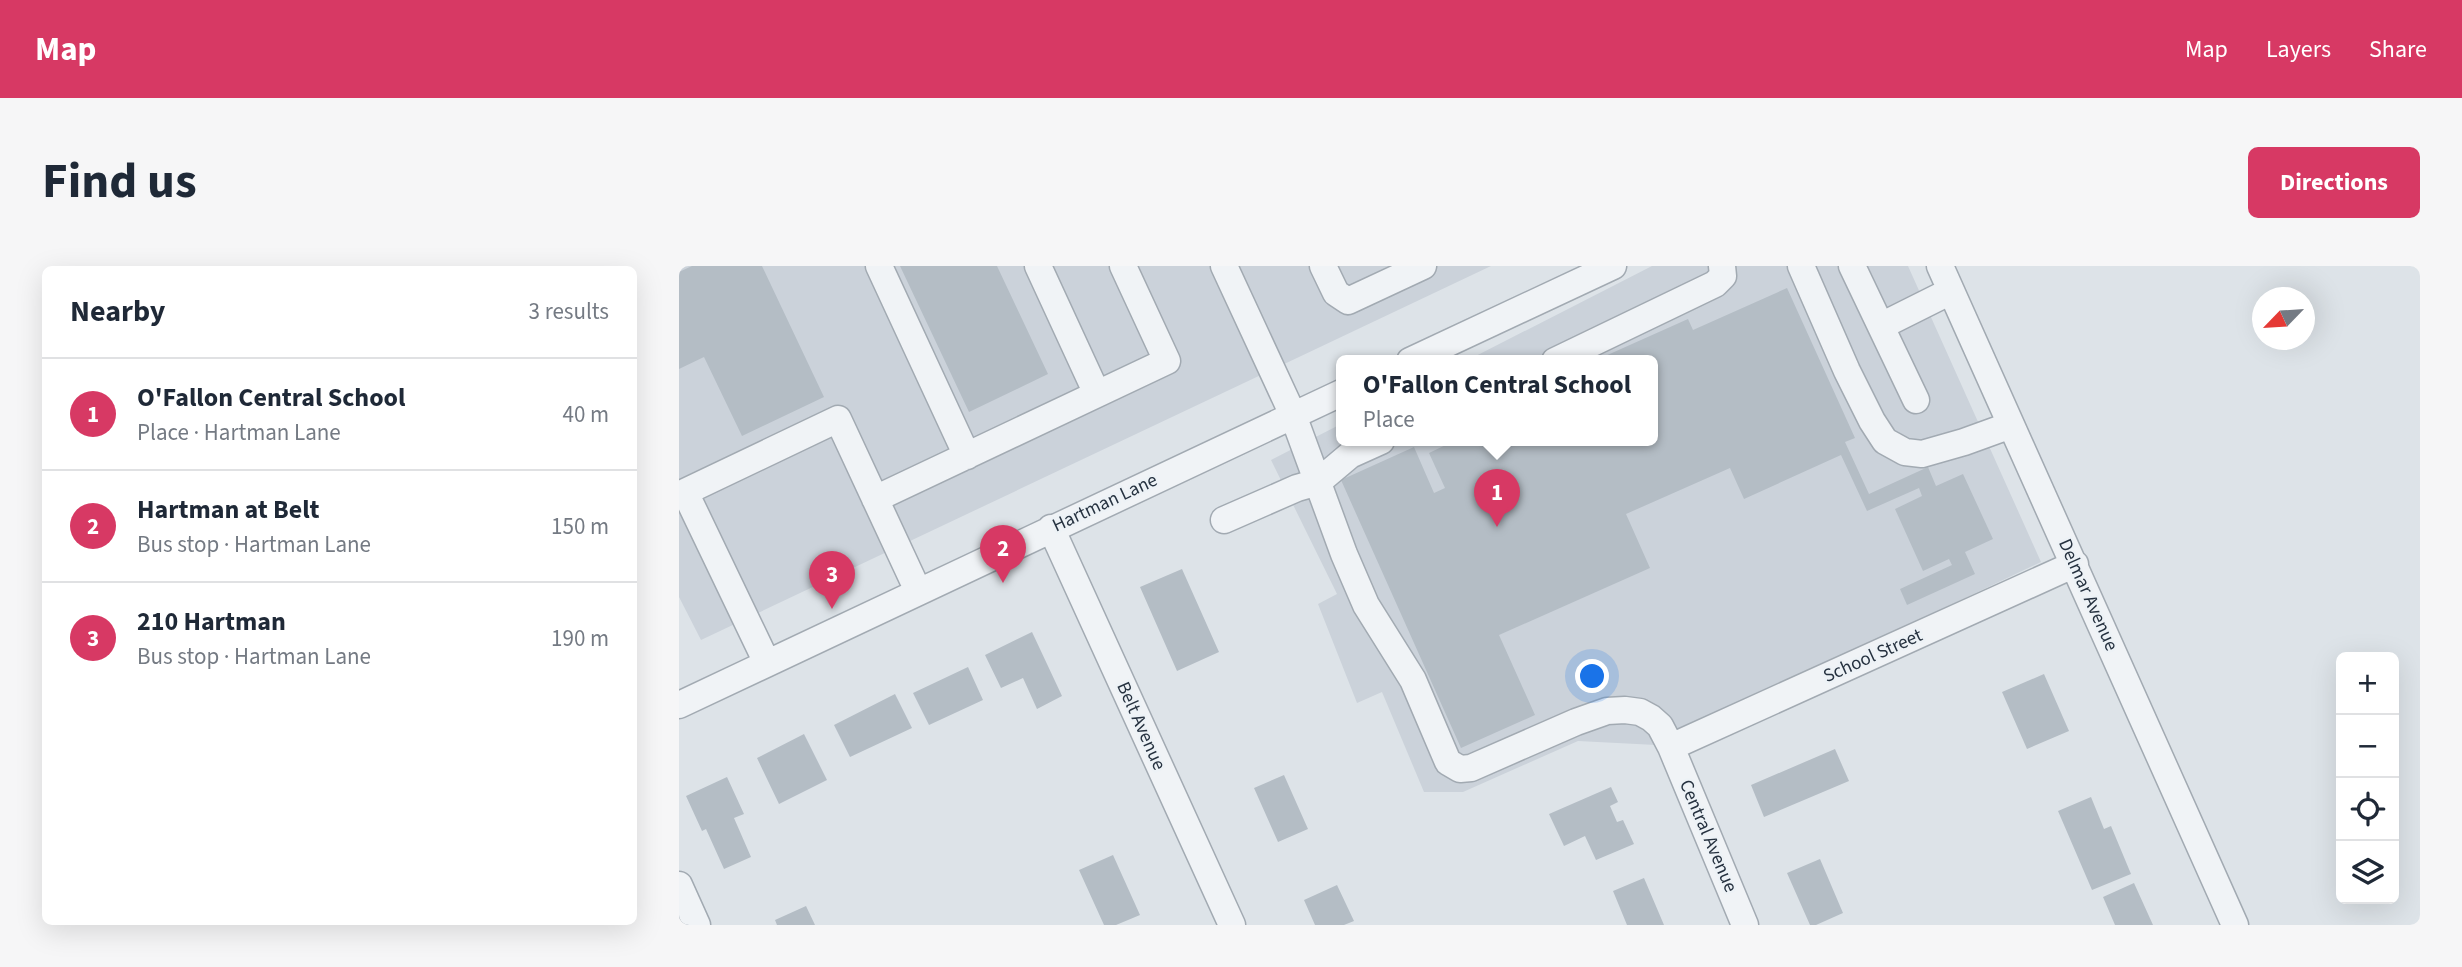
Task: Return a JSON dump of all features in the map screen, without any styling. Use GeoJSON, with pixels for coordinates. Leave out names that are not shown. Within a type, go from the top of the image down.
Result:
{"type":"FeatureCollection","features":[{"type":"Feature","properties":{"kind":"street"},"geometry":{"type":"LineString","coordinates":[[879,266],[967,456]]}},
{"type":"Feature","properties":{"kind":"street"},"geometry":{"type":"LineString","coordinates":[[1038,266],[1097,394]]}},
{"type":"Feature","properties":{"kind":"street"},"geometry":{"type":"LineString","coordinates":[[875,499],[1167,361],[1123,266]]}},
{"type":"Feature","properties":{"kind":"street"},"geometry":{"type":"LineString","coordinates":[[1224,266],[1293,415],[1318,482]]}},
{"type":"Feature","properties":{"kind":"street"},"geometry":{"type":"LineString","coordinates":[[1323,266],[1336,293],[1348,301],[1423,266]]}},
{"type":"Feature","properties":{"kind":"street"},"geometry":{"type":"LineString","coordinates":[[1567,355],[1715,284],[1723,276],[1722,266]]}},
{"type":"Feature","properties":{"kind":"street"},"geometry":{"type":"LineString","coordinates":[[1801,266],[1847,371],[1885,441],[1905,452],[1922,454],[2011,425]]}},
{"type":"Feature","properties":{"kind":"street"},"geometry":{"type":"LineString","coordinates":[[1852,266],[1916,400]]}},
{"type":"Feature","properties":{"kind":"street","name":"Delmar Avenue"},"geometry":{"type":"LineString","coordinates":[[1940,266],[2235,925]]}},
{"type":"Feature","properties":{"kind":"street"},"geometry":{"type":"LineString","coordinates":[[1422,355],[1596,270]]}},
{"type":"Feature","properties":{"kind":"street"},"geometry":{"type":"LineString","coordinates":[[1881,326],[1951,292]]}},
{"type":"Feature","properties":{"kind":"street","name":"Hartman Lane"},"geometry":{"type":"LineString","coordinates":[[679,705],[1336,395]]}},
{"type":"Feature","properties":{"kind":"street"},"geometry":{"type":"LineString","coordinates":[[767,663],[685,492],[838,419],[918,591]]}},
{"type":"Feature","properties":{"kind":"street"},"geometry":{"type":"LineString","coordinates":[[1224,520],[1297,488],[1318,482],[1350,455],[1370,446]]}},
{"type":"Feature","properties":{"kind":"street","name":"Central Avenue"},"geometry":{"type":"LineString","coordinates":[[1318,482],[1366,605],[1413,680],[1445,756],[1454,766],[1460,769],[1471,768],[1607,710],[1632,711],[1651,718],[1660,726],[1671,747],[1745,925]]}},
{"type":"Feature","properties":{"kind":"street","name":"Belt Avenue"},"geometry":{"type":"LineString","coordinates":[[1051,528],[1232,925]]}},
{"type":"Feature","properties":{"kind":"street","name":"School Street"},"geometry":{"type":"LineString","coordinates":[[1671,747],[2075,564]]}},
{"type":"Feature","properties":{"kind":"street"},"geometry":{"type":"LineString","coordinates":[[679,885],[697,925]]}},
{"type":"Feature","properties":{"kind":"shaded area"},"geometry":{"type":"Polygon","coordinates":[[[679,266],[1491,266],[701,640],[679,597],[679,266]]]}},
{"type":"Feature","properties":{"kind":"shaded area"},"geometry":{"type":"Polygon","coordinates":[[[1652,266],[1908,266],[2041,562],[1656,745],[1578,741],[1463,792],[1424,792],[1382,692],[1357,703],[1318,604],[1337,594],[1271,460],[1336,427],[1336,446],[1658,446],[1658,355],[1478,355],[1652,266]]]}},
{"type":"Feature","properties":{"kind":"building"},"geometry":{"type":"Polygon","coordinates":[[[692,266],[762,266],[824,397],[742,436],[704,357],[679,369],[679,272],[692,266]]]}},
{"type":"Feature","properties":{"kind":"building"},"geometry":{"type":"Polygon","coordinates":[[[900,266],[997,266],[1048,374],[969,412],[900,266]]]}},
{"type":"Feature","properties":{"kind":"building"},"geometry":{"type":"Polygon","coordinates":[[[1787,288],[1855,438],[1845,442],[1869,494],[1928,467],[1936,486],[1963,474],[1993,539],[1965,552],[1975,574],[1907,605],[1900,589],[1952,565],[1949,559],[1923,571],[1895,509],[1922,496],[1919,488],[1867,511],[1841,455],[1744,499],[1730,468],[1626,514],[1650,568],[1499,635],[1535,715],[1461,748],[1341,480],[1414,447],[1434,493],[1445,488],[1429,453],[1444,446],[1658,446],[1658,355],[1607,355],[1688,319],[1693,330],[1787,288]]]}},
{"type":"Feature","properties":{"kind":"building"},"geometry":{"type":"Polygon","coordinates":[[[1182,569],[1219,652],[1177,671],[1140,587],[1182,569]]]}},
{"type":"Feature","properties":{"kind":"building"},"geometry":{"type":"Polygon","coordinates":[[[1032,632],[1062,696],[1037,709],[1023,678],[1001,688],[985,655],[1032,632]]]}},
{"type":"Feature","properties":{"kind":"building"},"geometry":{"type":"Polygon","coordinates":[[[968,667],[983,700],[929,725],[913,693],[968,667]]]}},
{"type":"Feature","properties":{"kind":"building"},"geometry":{"type":"Polygon","coordinates":[[[2044,674],[2069,731],[2027,749],[2002,692],[2044,674]]]}},
{"type":"Feature","properties":{"kind":"building"},"geometry":{"type":"Polygon","coordinates":[[[895,694],[912,728],[850,757],[834,725],[895,694]]]}},
{"type":"Feature","properties":{"kind":"building"},"geometry":{"type":"Polygon","coordinates":[[[804,734],[827,780],[779,804],[757,758],[804,734]]]}},
{"type":"Feature","properties":{"kind":"building"},"geometry":{"type":"Polygon","coordinates":[[[1835,749],[1849,781],[1764,817],[1751,785],[1835,749]]]}},
{"type":"Feature","properties":{"kind":"building"},"geometry":{"type":"Polygon","coordinates":[[[1284,775],[1308,829],[1278,842],[1254,788],[1284,775]]]}},
{"type":"Feature","properties":{"kind":"building"},"geometry":{"type":"Polygon","coordinates":[[[727,777],[744,814],[734,818],[751,857],[724,869],[706,829],[702,831],[686,796],[727,777]]]}},
{"type":"Feature","properties":{"kind":"building"},"geometry":{"type":"Polygon","coordinates":[[[1611,787],[1618,802],[1610,806],[1617,822],[1623,820],[1634,844],[1596,860],[1585,836],[1564,846],[1549,814],[1611,787]]]}},
{"type":"Feature","properties":{"kind":"building"},"geometry":{"type":"Polygon","coordinates":[[[2091,797],[2104,829],[2111,826],[2131,874],[2092,890],[2058,811],[2091,797]]]}},
{"type":"Feature","properties":{"kind":"building"},"geometry":{"type":"Polygon","coordinates":[[[1113,855],[1140,915],[1116,925],[1104,925],[1079,870],[1113,855]]]}},
{"type":"Feature","properties":{"kind":"building"},"geometry":{"type":"Polygon","coordinates":[[[1820,859],[1843,913],[1810,925],[1787,873],[1820,859]]]}},
{"type":"Feature","properties":{"kind":"building"},"geometry":{"type":"Polygon","coordinates":[[[1644,878],[1664,925],[1627,925],[1613,891],[1644,878]]]}},
{"type":"Feature","properties":{"kind":"building"},"geometry":{"type":"Polygon","coordinates":[[[2134,883],[2153,925],[2115,925],[2103,897],[2134,883]]]}},
{"type":"Feature","properties":{"kind":"building"},"geometry":{"type":"Polygon","coordinates":[[[1337,885],[1354,921],[1344,925],[1315,925],[1304,900],[1337,885]]]}},
{"type":"Feature","properties":{"kind":"building"},"geometry":{"type":"Polygon","coordinates":[[[806,906],[815,925],[777,925],[775,920],[806,906]]]}},
{"type":"Feature","properties":{"kind":"place","name":"O'Fallon Central School"},"geometry":{"type":"Point","coordinates":[1497,527]}},
{"type":"Feature","properties":{"kind":"place","name":"Hartman at Belt"},"geometry":{"type":"Point","coordinates":[1003,583]}},
{"type":"Feature","properties":{"kind":"place","name":"210 Hartman"},"geometry":{"type":"Point","coordinates":[832,609]}}]}
